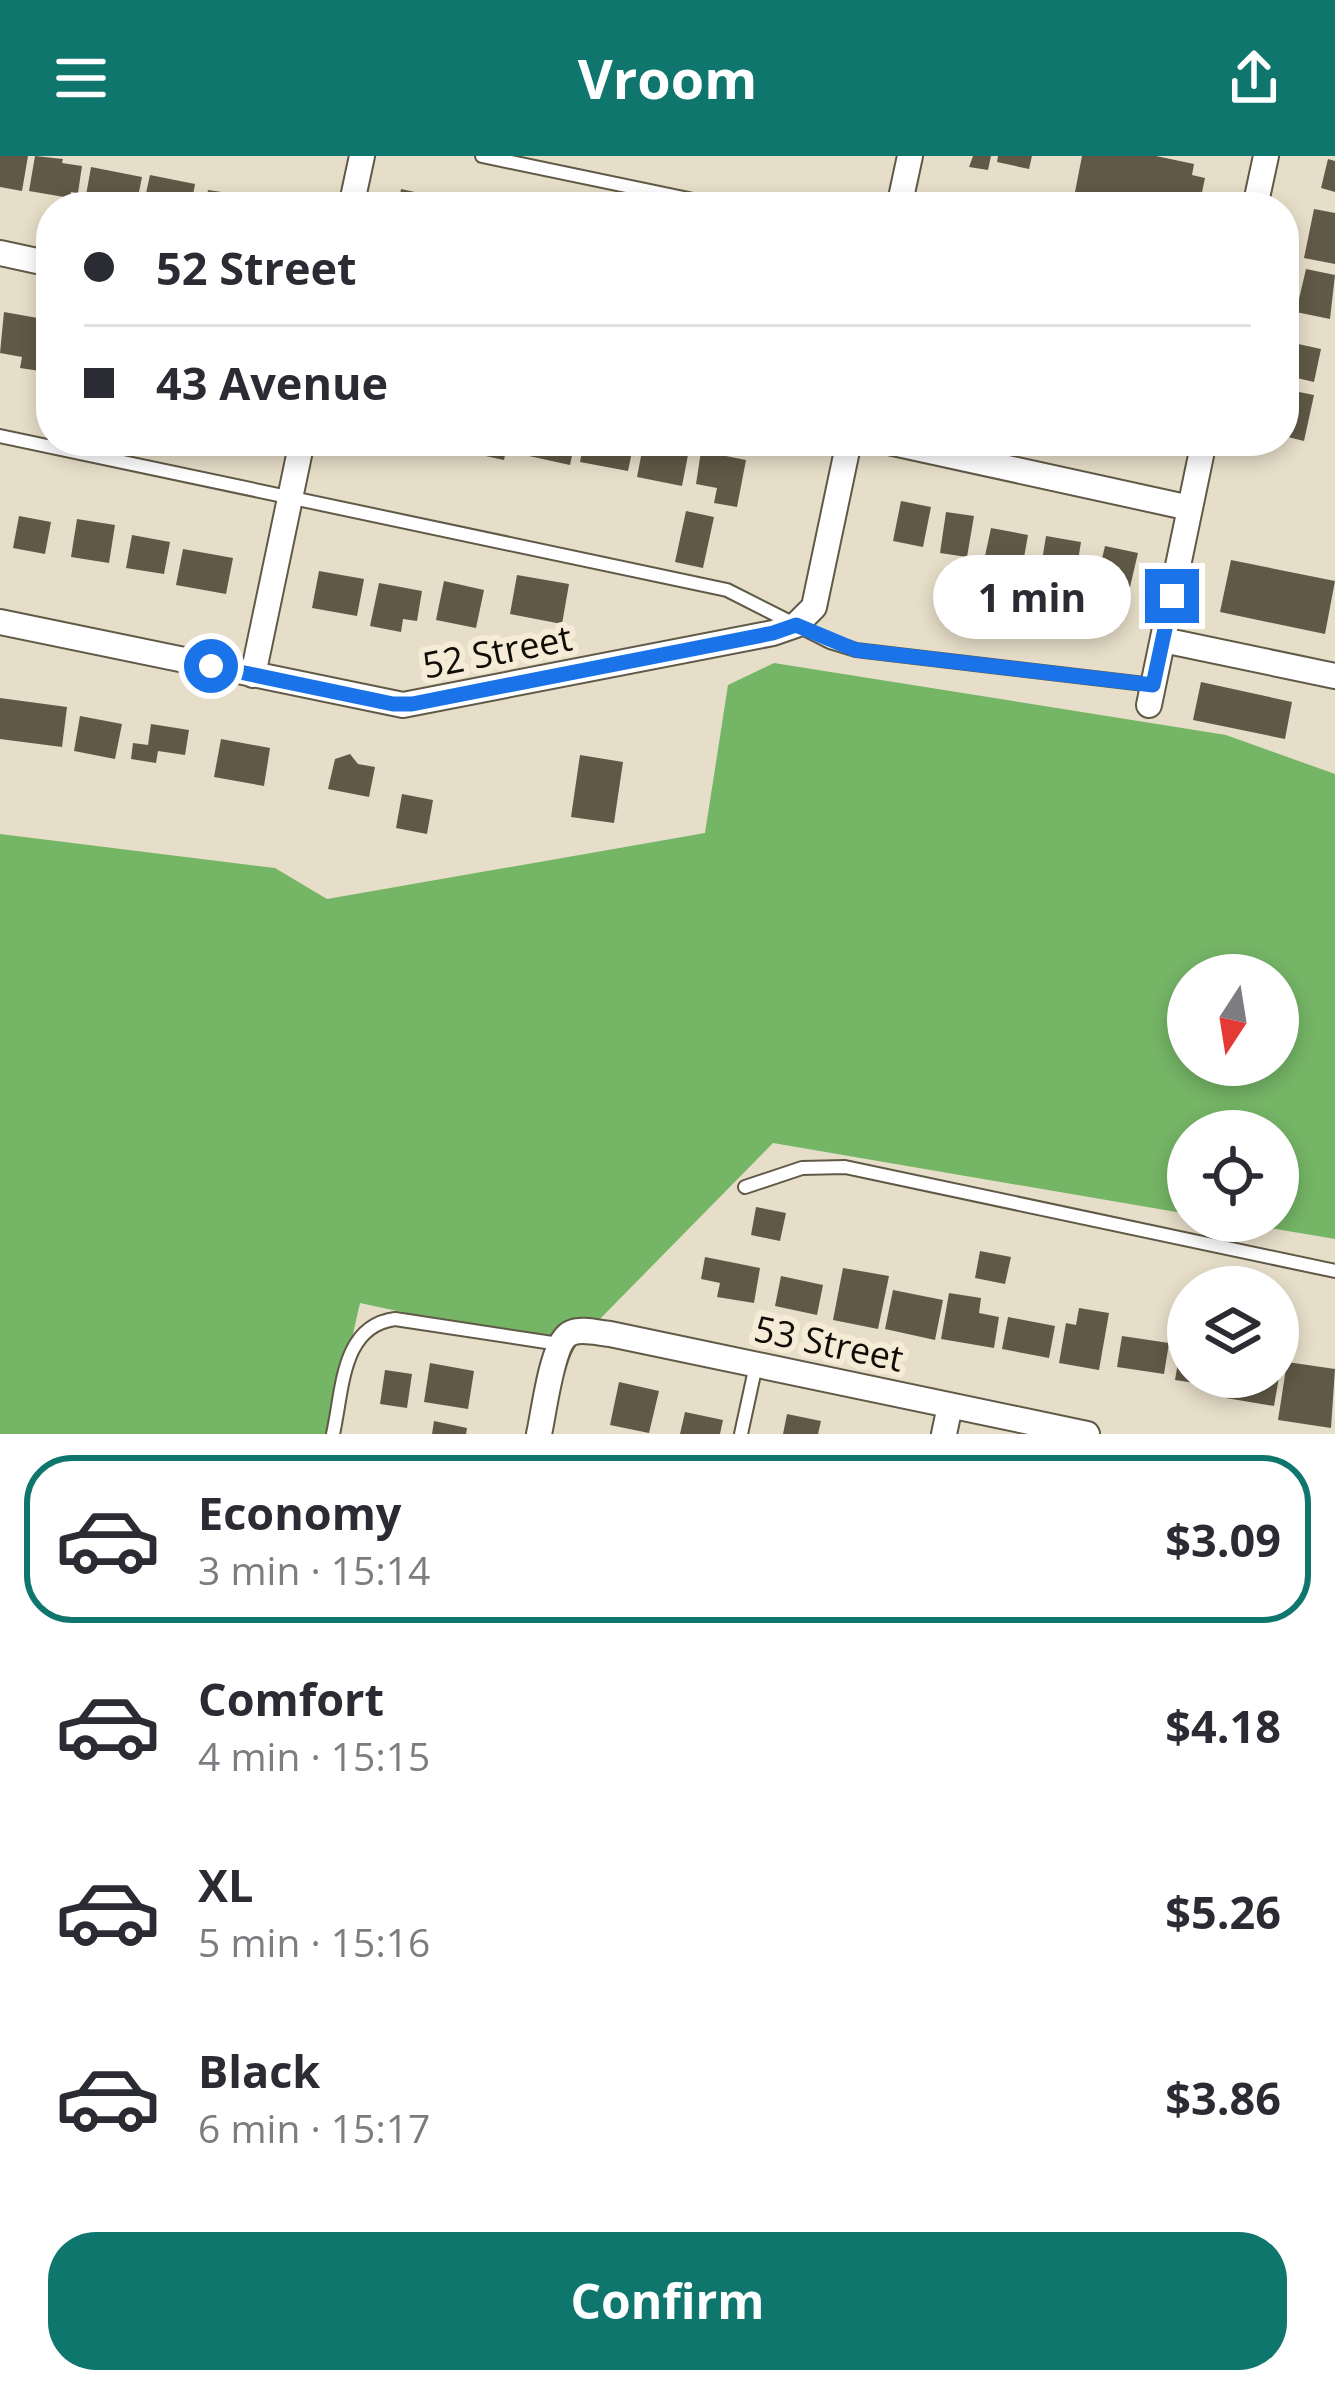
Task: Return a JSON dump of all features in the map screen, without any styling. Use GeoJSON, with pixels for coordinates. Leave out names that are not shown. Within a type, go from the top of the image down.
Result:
{"type":"FeatureCollection","features":[{"type":"Feature","properties":{"kind":"street"},"geometry":{"type":"LineString","coordinates":[[354,192],[362,156]]}},
{"type":"Feature","properties":{"kind":"street"},"geometry":{"type":"LineString","coordinates":[[902,192],[910,156]]}},
{"type":"Feature","properties":{"kind":"street"},"geometry":{"type":"LineString","coordinates":[[1258,192],[1266,156]]}},
{"type":"Feature","properties":{"kind":"street"},"geometry":{"type":"LineString","coordinates":[[0,254],[36,261]]}},
{"type":"Feature","properties":{"kind":"street"},"geometry":{"type":"LineString","coordinates":[[253,675],[299,456]]}},
{"type":"Feature","properties":{"kind":"street"},"geometry":{"type":"LineString","coordinates":[[796,625],[808,616],[818,596],[846,456]]}},
{"type":"Feature","properties":{"kind":"street"},"geometry":{"type":"LineString","coordinates":[[953,456],[1190,508]]}},
{"type":"Feature","properties":{"kind":"street"},"geometry":{"type":"LineString","coordinates":[[1151,695],[1201,456]]}},
{"type":"Feature","properties":{"kind":"street","name":"52 Street"},"geometry":{"type":"LineString","coordinates":[[0,622],[412,704],[796,625]]}},
{"type":"Feature","properties":{"kind":"street"},"geometry":{"type":"LineString","coordinates":[[1163,640],[1335,676]]}},
{"type":"Feature","properties":{"kind":"street","name":"53 Street"},"geometry":{"type":"LineString","coordinates":[[559,1344],[571,1333],[595,1332],[1087,1434]]}},
{"type":"Feature","properties":{"kind":"street"},"geometry":{"type":"LineString","coordinates":[[539,1434],[559,1344]]}},
{"type":"Feature","properties":{"kind":"street"},"geometry":{"type":"LineString","coordinates":[[944,1434],[950,1406]]}},
{"type":"Feature","properties":{"kind":"lane"},"geometry":{"type":"LineString","coordinates":[[482,156],[655,192]]}},
{"type":"Feature","properties":{"kind":"lane"},"geometry":{"type":"LineString","coordinates":[[0,436],[36,443]]}},
{"type":"Feature","properties":{"kind":"lane"},"geometry":{"type":"LineString","coordinates":[[97,456],[727,590],[856,650],[1151,695]]}},
{"type":"Feature","properties":{"kind":"lane"},"geometry":{"type":"LineString","coordinates":[[746,1187],[802,1168],[844,1167],[1335,1271]]}},
{"type":"Feature","properties":{"kind":"lane"},"geometry":{"type":"LineString","coordinates":[[333,1434],[355,1341],[370,1325],[395,1319],[559,1344]]}},
{"type":"Feature","properties":{"kind":"lane"},"geometry":{"type":"LineString","coordinates":[[741,1434],[756,1364]]}},
{"type":"Feature","properties":{"kind":"green space"},"geometry":{"type":"Polygon","coordinates":[[[774,663],[1226,735],[1335,774],[1335,1239],[1299,1233],[1299,1110],[1167,1110],[1167,1210],[773,1143],[594,1325],[560,1346],[360,1303],[330,1434],[0,1434],[0,834],[275,868],[327,899],[705,833],[728,685],[774,663]]]}},
{"type":"Feature","properties":{"kind":"building"},"geometry":{"type":"Polygon","coordinates":[[[0,156],[28,156],[22,191],[0,187],[0,156]]]}},
{"type":"Feature","properties":{"kind":"building"},"geometry":{"type":"Polygon","coordinates":[[[35,156],[82,166],[78,192],[29,191],[35,156]]]}},
{"type":"Feature","properties":{"kind":"building"},"geometry":{"type":"Polygon","coordinates":[[[973,156],[991,156],[988,170],[969,167],[973,156]]]}},
{"type":"Feature","properties":{"kind":"building"},"geometry":{"type":"Polygon","coordinates":[[[998,156],[1032,156],[1029,169],[997,162],[998,156]]]}},
{"type":"Feature","properties":{"kind":"building"},"geometry":{"type":"Polygon","coordinates":[[[1082,156],[1156,156],[1194,164],[1192,175],[1205,178],[1202,192],[1075,192],[1082,156]]]}},
{"type":"Feature","properties":{"kind":"building"},"geometry":{"type":"Polygon","coordinates":[[[1328,159],[1335,161],[1335,192],[1321,188],[1328,159]]]}},
{"type":"Feature","properties":{"kind":"building"},"geometry":{"type":"Polygon","coordinates":[[[91,167],[142,177],[139,192],[87,192],[91,167]]]}},
{"type":"Feature","properties":{"kind":"building"},"geometry":{"type":"Polygon","coordinates":[[[150,175],[195,184],[194,192],[146,192],[150,175]]]}},
{"type":"Feature","properties":{"kind":"building"},"geometry":{"type":"Polygon","coordinates":[[[1314,209],[1335,213],[1335,264],[1304,258],[1314,209]]]}},
{"type":"Feature","properties":{"kind":"building"},"geometry":{"type":"Polygon","coordinates":[[[1306,269],[1335,275],[1330,319],[1299,313],[1306,269]]]}},
{"type":"Feature","properties":{"kind":"building"},"geometry":{"type":"Polygon","coordinates":[[[4,312],[36,318],[36,370],[20,368],[22,357],[0,353],[4,312]]]}},
{"type":"Feature","properties":{"kind":"building"},"geometry":{"type":"Polygon","coordinates":[[[1299,344],[1321,349],[1314,382],[1299,378],[1299,344]]]}},
{"type":"Feature","properties":{"kind":"building"},"geometry":{"type":"Polygon","coordinates":[[[1299,392],[1314,395],[1304,441],[1299,440],[1299,392]]]}},
{"type":"Feature","properties":{"kind":"building"},"geometry":{"type":"Polygon","coordinates":[[[529,456],[572,456],[570,465],[529,456]]]}},
{"type":"Feature","properties":{"kind":"building"},"geometry":{"type":"Polygon","coordinates":[[[581,456],[631,456],[628,471],[580,462],[581,456]]]}},
{"type":"Feature","properties":{"kind":"building"},"geometry":{"type":"Polygon","coordinates":[[[641,456],[688,456],[682,486],[637,477],[641,456]]]}},
{"type":"Feature","properties":{"kind":"building"},"geometry":{"type":"Polygon","coordinates":[[[700,456],[746,460],[737,507],[714,503],[717,488],[696,484],[700,456]]]}},
{"type":"Feature","properties":{"kind":"building"},"geometry":{"type":"Polygon","coordinates":[[[901,501],[931,507],[923,547],[893,541],[901,501]]]}},
{"type":"Feature","properties":{"kind":"building"},"geometry":{"type":"Polygon","coordinates":[[[686,511],[714,517],[703,568],[675,562],[686,511]]]}},
{"type":"Feature","properties":{"kind":"building"},"geometry":{"type":"Polygon","coordinates":[[[946,512],[974,516],[967,557],[940,553],[946,512]]]}},
{"type":"Feature","properties":{"kind":"building"},"geometry":{"type":"Polygon","coordinates":[[[19,516],[51,522],[45,554],[13,548],[19,516]]]}},
{"type":"Feature","properties":{"kind":"building"},"geometry":{"type":"Polygon","coordinates":[[[77,519],[115,525],[109,563],[71,557],[77,519]]]}},
{"type":"Feature","properties":{"kind":"building"},"geometry":{"type":"Polygon","coordinates":[[[991,528],[1028,535],[1023,563],[985,556],[991,528]]]}},
{"type":"Feature","properties":{"kind":"building"},"geometry":{"type":"Polygon","coordinates":[[[132,535],[170,542],[164,574],[126,568],[132,535]]]}},
{"type":"Feature","properties":{"kind":"building"},"geometry":{"type":"Polygon","coordinates":[[[1046,536],[1081,542],[1076,573],[1041,567],[1046,536]]]}},
{"type":"Feature","properties":{"kind":"building"},"geometry":{"type":"Polygon","coordinates":[[[1105,546],[1138,553],[1130,587],[1097,580],[1105,546]]]}},
{"type":"Feature","properties":{"kind":"building"},"geometry":{"type":"Polygon","coordinates":[[[183,549],[233,558],[226,594],[176,585],[183,549]]]}},
{"type":"Feature","properties":{"kind":"building"},"geometry":{"type":"Polygon","coordinates":[[[1231,560],[1335,581],[1325,634],[1220,612],[1231,560]]]}},
{"type":"Feature","properties":{"kind":"building"},"geometry":{"type":"Polygon","coordinates":[[[319,571],[364,579],[357,616],[312,608],[319,571]]]}},
{"type":"Feature","properties":{"kind":"building"},"geometry":{"type":"Polygon","coordinates":[[[517,575],[569,584],[562,624],[510,614],[517,575]]]}},
{"type":"Feature","properties":{"kind":"building"},"geometry":{"type":"Polygon","coordinates":[[[444,581],[484,590],[476,628],[436,620],[444,581]]]}},
{"type":"Feature","properties":{"kind":"building"},"geometry":{"type":"Polygon","coordinates":[[[379,583],[422,591],[417,621],[403,619],[401,632],[370,626],[379,583]]]}},
{"type":"Feature","properties":{"kind":"building"},"geometry":{"type":"Polygon","coordinates":[[[1201,682],[1292,702],[1285,739],[1193,720],[1201,682]]]}},
{"type":"Feature","properties":{"kind":"building"},"geometry":{"type":"Polygon","coordinates":[[[0,698],[67,707],[62,747],[0,739],[0,698]]]}},
{"type":"Feature","properties":{"kind":"building"},"geometry":{"type":"Polygon","coordinates":[[[80,716],[122,724],[115,759],[74,751],[80,716]]]}},
{"type":"Feature","properties":{"kind":"building"},"geometry":{"type":"Polygon","coordinates":[[[151,724],[189,730],[185,755],[158,751],[156,763],[131,759],[133,743],[148,745],[151,724]]]}},
{"type":"Feature","properties":{"kind":"building"},"geometry":{"type":"Polygon","coordinates":[[[221,739],[270,748],[264,786],[214,777],[221,739]]]}},
{"type":"Feature","properties":{"kind":"building"},"geometry":{"type":"Polygon","coordinates":[[[350,754],[358,764],[375,767],[369,797],[328,789],[335,759],[350,754]]]}},
{"type":"Feature","properties":{"kind":"building"},"geometry":{"type":"Polygon","coordinates":[[[580,755],[623,762],[614,823],[571,817],[580,755]]]}},
{"type":"Feature","properties":{"kind":"building"},"geometry":{"type":"Polygon","coordinates":[[[402,794],[433,800],[427,834],[396,828],[402,794]]]}},
{"type":"Feature","properties":{"kind":"building"},"geometry":{"type":"Polygon","coordinates":[[[756,1207],[786,1213],[780,1241],[751,1235],[756,1207]]]}},
{"type":"Feature","properties":{"kind":"building"},"geometry":{"type":"Polygon","coordinates":[[[980,1251],[1011,1257],[1005,1284],[975,1278],[980,1251]]]}},
{"type":"Feature","properties":{"kind":"building"},"geometry":{"type":"Polygon","coordinates":[[[705,1257],[760,1268],[754,1303],[717,1297],[720,1283],[701,1279],[705,1257]]]}},
{"type":"Feature","properties":{"kind":"building"},"geometry":{"type":"Polygon","coordinates":[[[843,1268],[889,1276],[878,1329],[833,1320],[843,1268]]]}},
{"type":"Feature","properties":{"kind":"building"},"geometry":{"type":"Polygon","coordinates":[[[781,1276],[823,1285],[817,1315],[775,1306],[781,1276]]]}},
{"type":"Feature","properties":{"kind":"building"},"geometry":{"type":"Polygon","coordinates":[[[893,1290],[943,1300],[935,1340],[885,1329],[893,1290]]]}},
{"type":"Feature","properties":{"kind":"building"},"geometry":{"type":"Polygon","coordinates":[[[949,1293],[981,1298],[979,1313],[999,1317],[994,1348],[941,1339],[949,1293]]]}},
{"type":"Feature","properties":{"kind":"building"},"geometry":{"type":"Polygon","coordinates":[[[1079,1308],[1109,1313],[1099,1370],[1059,1363],[1066,1323],[1076,1325],[1079,1308]]]}},
{"type":"Feature","properties":{"kind":"building"},"geometry":{"type":"Polygon","coordinates":[[[1008,1317],[1055,1326],[1049,1358],[1002,1349],[1008,1317]]]}},
{"type":"Feature","properties":{"kind":"building"},"geometry":{"type":"Polygon","coordinates":[[[1122,1336],[1167,1343],[1164,1374],[1117,1367],[1122,1336]]]}},
{"type":"Feature","properties":{"kind":"building"},"geometry":{"type":"Polygon","coordinates":[[[430,1363],[474,1371],[468,1409],[424,1402],[430,1363]]]}},
{"type":"Feature","properties":{"kind":"building"},"geometry":{"type":"Polygon","coordinates":[[[1299,1364],[1335,1369],[1331,1428],[1278,1420],[1281,1398],[1299,1398],[1299,1364]]]}},
{"type":"Feature","properties":{"kind":"building"},"geometry":{"type":"Polygon","coordinates":[[[385,1370],[412,1374],[407,1408],[380,1404],[385,1370]]]}},
{"type":"Feature","properties":{"kind":"building"},"geometry":{"type":"Polygon","coordinates":[[[619,1382],[659,1391],[649,1433],[610,1425],[619,1382]]]}},
{"type":"Feature","properties":{"kind":"building"},"geometry":{"type":"Polygon","coordinates":[[[1226,1398],[1275,1398],[1274,1406],[1226,1398]]]}},
{"type":"Feature","properties":{"kind":"building"},"geometry":{"type":"Polygon","coordinates":[[[685,1412],[723,1420],[720,1434],[680,1434],[685,1412]]]}},
{"type":"Feature","properties":{"kind":"building"},"geometry":{"type":"Polygon","coordinates":[[[787,1414],[821,1421],[818,1434],[783,1434],[787,1414]]]}},
{"type":"Feature","properties":{"kind":"building"},"geometry":{"type":"Polygon","coordinates":[[[434,1421],[467,1428],[466,1434],[432,1434],[434,1421]]]}},
{"type":"Feature","properties":{"kind":"route"},"geometry":{"type":"LineString","coordinates":[[211,666],[412,704],[796,625],[856,650],[1153,685],[1172,596]]}}]}
